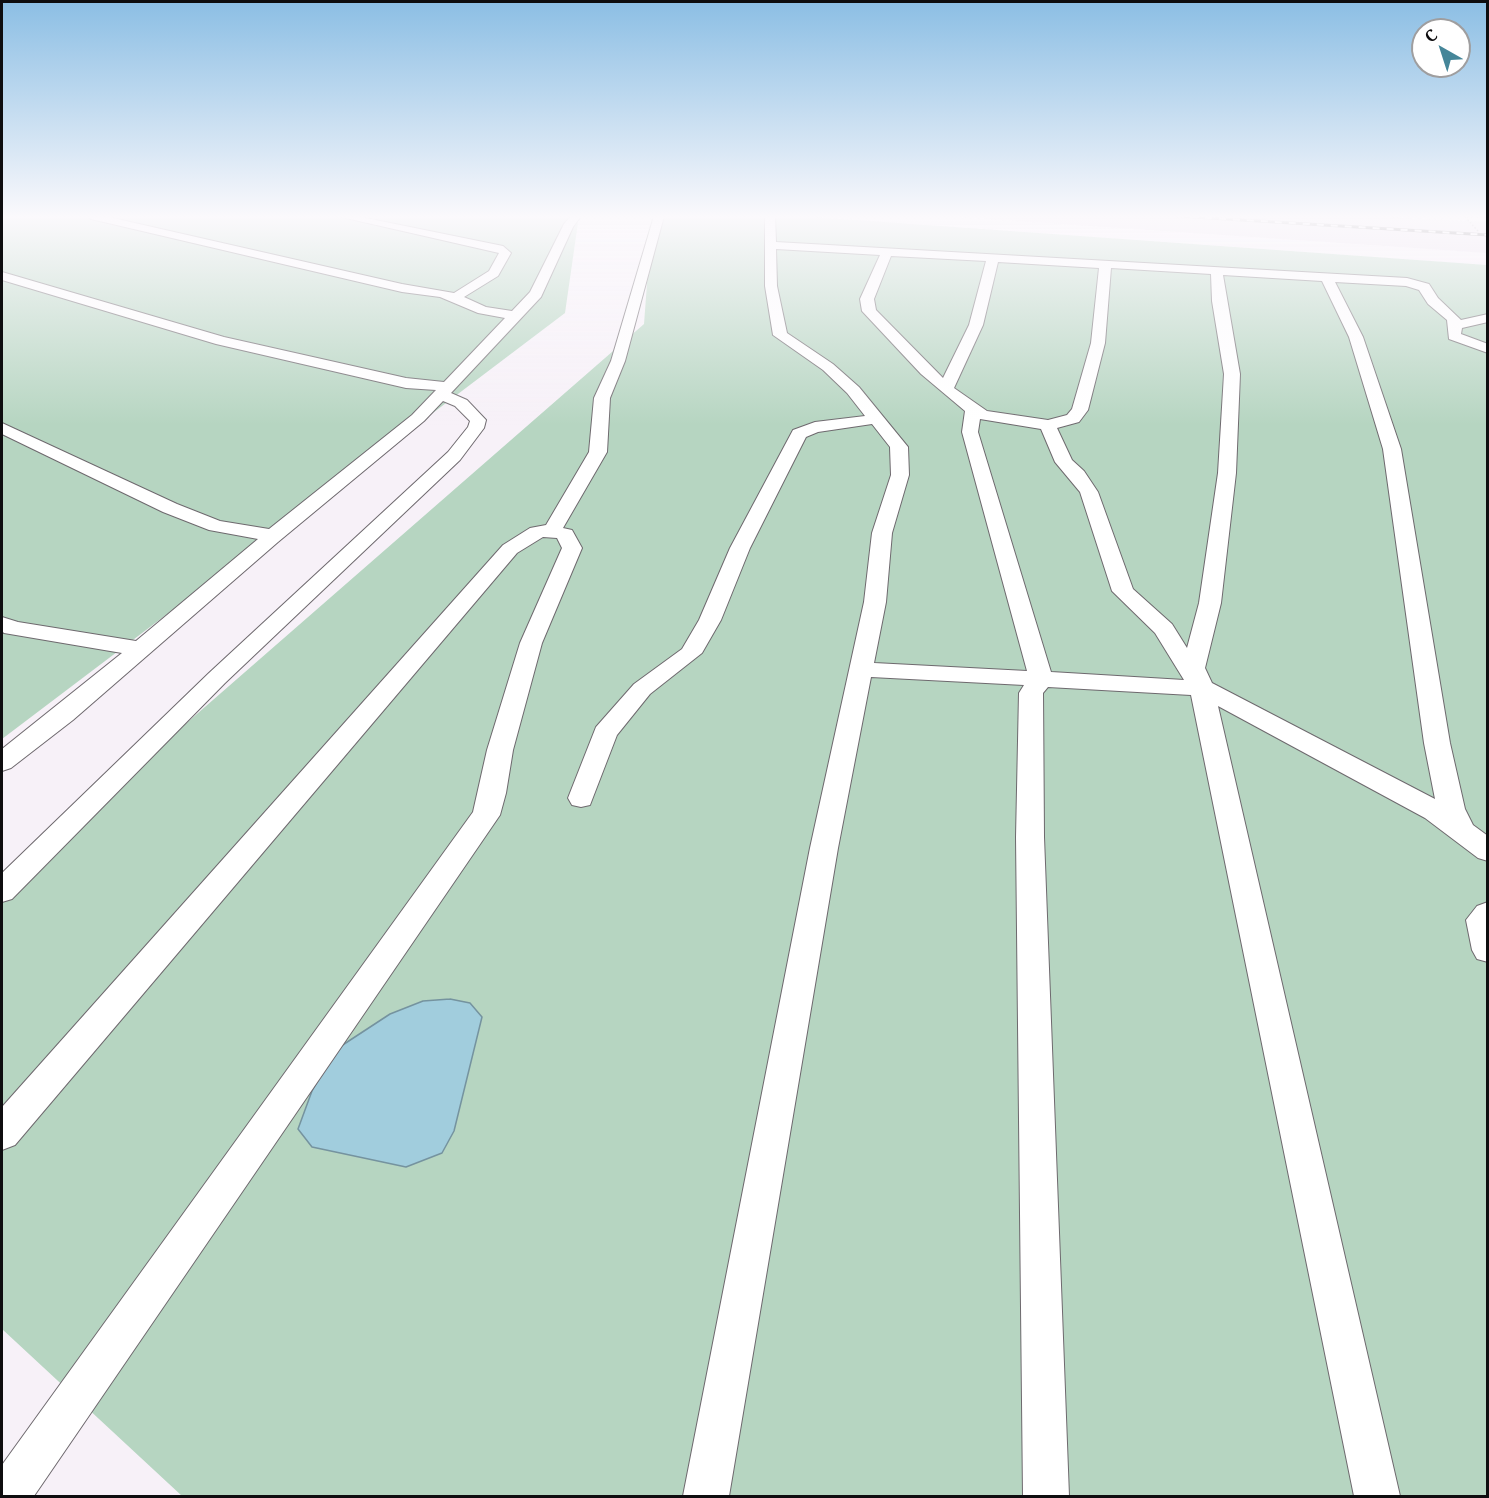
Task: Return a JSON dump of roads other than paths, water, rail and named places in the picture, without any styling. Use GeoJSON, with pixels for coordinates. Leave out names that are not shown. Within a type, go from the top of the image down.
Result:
{"type":"FeatureCollection","features":[{"type":"Feature","properties":{"kind":"street"},"geometry":{"type":"LineString","coordinates":[[2,891],[217,678],[454,456],[476,429],[478,420],[445,391],[221,341],[35,286]]}},
{"type":"Feature","properties":{"kind":"street"},"geometry":{"type":"LineString","coordinates":[[393,286],[456,297],[483,310],[515,316]]}},
{"type":"Feature","properties":{"kind":"street"},"geometry":{"type":"LineString","coordinates":[[456,297],[474,286]]}},
{"type":"Feature","properties":{"kind":"street"},"geometry":{"type":"LineString","coordinates":[[2,762],[418,418],[536,294],[540,286]]}},
{"type":"Feature","properties":{"kind":"street"},"geometry":{"type":"LineString","coordinates":[[552,530],[598,452],[602,398],[618,361],[639,286]]}},
{"type":"Feature","properties":{"kind":"street"},"geometry":{"type":"LineString","coordinates":[[706,1497],[824,848],[875,602],[882,533],[900,475],[899,447],[853,390],[828,367],[780,335],[771,286]]}},
{"type":"Feature","properties":{"kind":"street"},"geometry":{"type":"LineString","coordinates":[[872,286],[867,299],[869,311],[946,389],[983,415],[1048,425],[1073,419],[1080,410],[1098,343],[1103,286]]}},
{"type":"Feature","properties":{"kind":"street"},"geometry":{"type":"LineString","coordinates":[[946,389],[976,325],[986,286]]}},
{"type":"Feature","properties":{"kind":"street"},"geometry":{"type":"LineString","coordinates":[[1218,286],[1232,374],[1227,473],[1210,603],[1193,668],[1202,688],[1377,1497]]}},
{"type":"Feature","properties":{"kind":"street"},"geometry":{"type":"LineString","coordinates":[[1330,286],[1356,337],[1392,449],[1437,743],[1451,809],[1464,833]]}},
{"type":"Feature","properties":{"kind":"street"},"geometry":{"type":"LineString","coordinates":[[1422,286],[1432,301],[1453,318],[1456,325],[1454,336],[1488,349]]}},
{"type":"Feature","properties":{"kind":"street"},"geometry":{"type":"LineString","coordinates":[[1456,325],[1488,318]]}},
{"type":"Feature","properties":{"kind":"street"},"geometry":{"type":"LineString","coordinates":[[973,409],[970,432],[1041,679]]}},
{"type":"Feature","properties":{"kind":"street"},"geometry":{"type":"LineString","coordinates":[[581,798],[605,733],[642,689],[691,653],[710,620],[740,548],[799,434],[815,427],[862,422],[875,418]]}},
{"type":"Feature","properties":{"kind":"street"},"geometry":{"type":"LineString","coordinates":[[1048,425],[1064,462],[1078,475],[1089,492],[1123,591],[1164,628],[1202,688]]}},
{"type":"Feature","properties":{"kind":"street"},"geometry":{"type":"LineString","coordinates":[[2,428],[170,508],[216,526],[264,534],[271,538]]}},
{"type":"Feature","properties":{"kind":"street"},"geometry":{"type":"LineString","coordinates":[[2,1133],[510,549],[525,537],[552,530],[565,534],[572,548],[531,643],[500,750],[493,793],[486,814],[7,1497]]}},
{"type":"Feature","properties":{"kind":"street"},"geometry":{"type":"LineString","coordinates":[[2,623],[12,628],[141,649]]}},
{"type":"Feature","properties":{"kind":"street"},"geometry":{"type":"LineString","coordinates":[[861,669],[1202,688],[1348,763],[1435,811],[1488,851]]}},
{"type":"Feature","properties":{"kind":"street"},"geometry":{"type":"LineString","coordinates":[[1041,679],[1031,693],[1030,837],[1046,1497]]}},
{"type":"Feature","properties":{"kind":"street"},"geometry":{"type":"LineString","coordinates":[[1488,914],[1481,920],[1488,950]]}},
{"type":"Feature","properties":{"kind":"water"},"geometry":{"type":"Polygon","coordinates":[[[450,999],[470,1003],[482,1017],[454,1131],[442,1153],[406,1167],[312,1147],[298,1129],[312,1091],[335,1050],[390,1014],[423,1001],[450,999]]]}}]}
